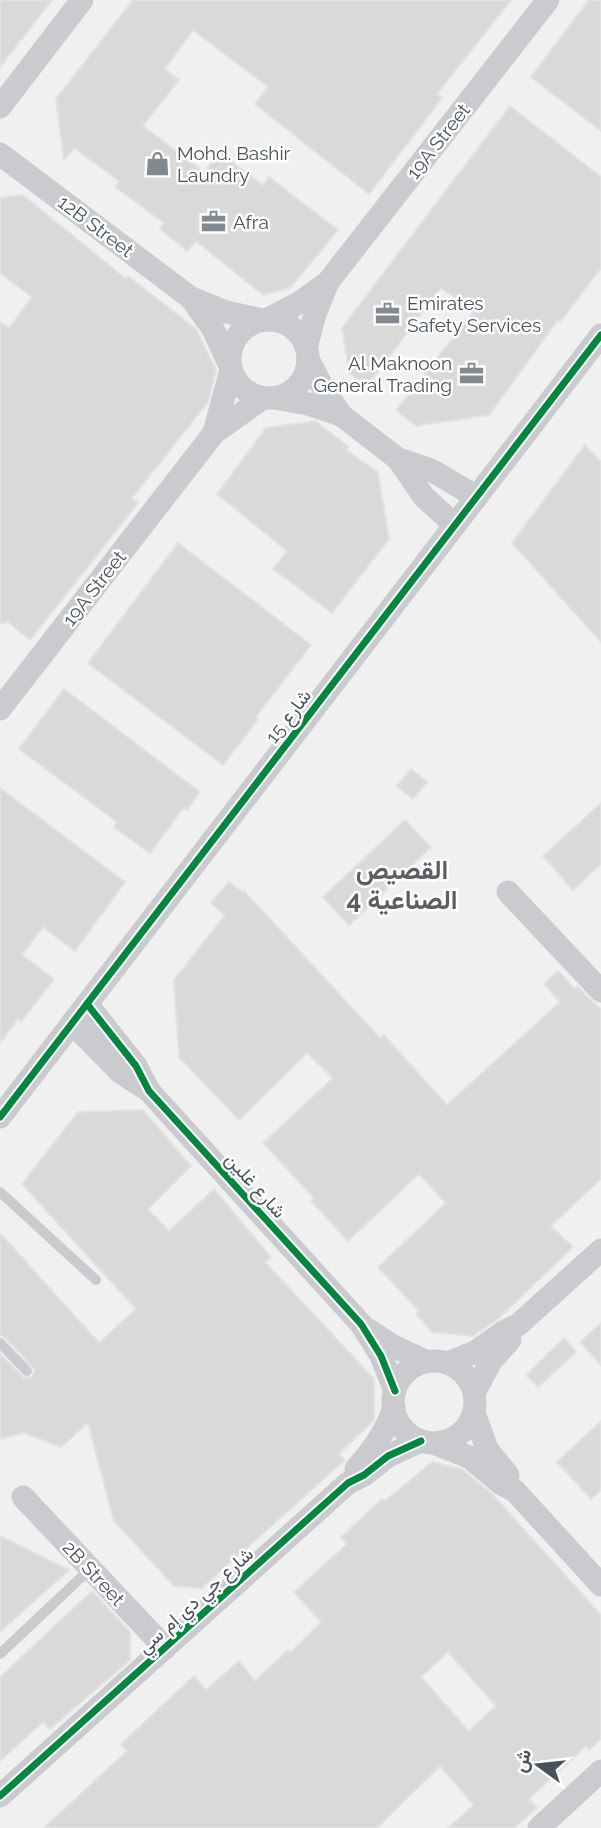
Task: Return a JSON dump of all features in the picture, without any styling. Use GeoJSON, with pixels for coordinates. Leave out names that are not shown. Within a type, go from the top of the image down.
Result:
{"type":"FeatureCollection","features":[{"type":"Feature","properties":{"kind":"street"},"geometry":{"type":"LineString","coordinates":[[0,107],[82,0]]}},
{"type":"Feature","properties":{"kind":"street","name":"19A Street"},"geometry":{"type":"LineString","coordinates":[[328,282],[548,0]]}},
{"type":"Feature","properties":{"kind":"street","name":"12B Street"},"geometry":{"type":"LineString","coordinates":[[0,154],[191,298]]}},
{"type":"Feature","properties":{"kind":"street"},"geometry":{"type":"LineString","coordinates":[[214,433],[230,367],[232,344],[237,335],[253,323],[266,320],[299,303],[328,282]]}},
{"type":"Feature","properties":{"kind":"street"},"geometry":{"type":"LineString","coordinates":[[214,433],[269,398],[295,389],[302,380],[314,314],[328,282]]}},
{"type":"Feature","properties":{"kind":"street"},"geometry":{"type":"LineString","coordinates":[[191,298],[226,312],[288,324],[302,338],[323,388],[341,415]]}},
{"type":"Feature","properties":{"kind":"street"},"geometry":{"type":"LineString","coordinates":[[191,298],[213,330],[243,389],[269,398],[308,404],[341,415],[398,458],[437,473],[477,497]]}},
{"type":"Feature","properties":{"kind":"street","name":"شارع 15"},"geometry":{"type":"LineString","coordinates":[[0,1117],[601,335]]}},
{"type":"Feature","properties":{"kind":"street","name":"19A Street"},"geometry":{"type":"LineString","coordinates":[[0,709],[214,433]]}},
{"type":"Feature","properties":{"kind":"street"},"geometry":{"type":"LineString","coordinates":[[398,458],[424,497],[454,525]]}},
{"type":"Feature","properties":{"kind":"street"},"geometry":{"type":"LineString","coordinates":[[508,892],[601,991]]}},
{"type":"Feature","properties":{"kind":"street","name":"شارع غلين"},"geometry":{"type":"LineString","coordinates":[[87,1004],[136,1066],[149,1091]]}},
{"type":"Feature","properties":{"kind":"street","name":"شارع غلين"},"geometry":{"type":"LineString","coordinates":[[72,1023],[120,1072],[149,1091],[361,1324],[381,1356],[402,1428],[410,1436],[469,1457],[514,1491],[601,1585]]}},
{"type":"Feature","properties":{"kind":"street"},"geometry":{"type":"LineString","coordinates":[[394,1399],[403,1375],[410,1369],[475,1352],[518,1325],[601,1250]]}},
{"type":"Feature","properties":{"kind":"street","name":"شارع غلين"},"geometry":{"type":"LineString","coordinates":[[361,1324],[393,1346],[465,1375],[483,1440],[511,1480],[514,1491]]}},
{"type":"Feature","properties":{"kind":"street"},"geometry":{"type":"LineString","coordinates":[[428,1442],[456,1437],[464,1431],[491,1361],[512,1338],[518,1325]]}},
{"type":"Feature","properties":{"kind":"street","name":"شارع جي دي إم سي"},"geometry":{"type":"LineString","coordinates":[[348,1483],[390,1421],[394,1399]]}},
{"type":"Feature","properties":{"kind":"street","name":"شارع جي دي إم سي"},"geometry":{"type":"LineString","coordinates":[[0,1796],[348,1483],[364,1475],[398,1450],[428,1442]]}},
{"type":"Feature","properties":{"kind":"street","name":"2B Street"},"geometry":{"type":"LineString","coordinates":[[23,1497],[164,1648]]}},
{"type":"Feature","properties":{"kind":"street"},"geometry":{"type":"LineString","coordinates":[[539,1828],[601,1771]]}},
{"type":"Feature","properties":{"kind":"lane"},"geometry":{"type":"LineString","coordinates":[[0,1192],[96,1280]]}},
{"type":"Feature","properties":{"kind":"lane"},"geometry":{"type":"LineString","coordinates":[[0,1343],[27,1371]]}},
{"type":"Feature","properties":{"kind":"lane"},"geometry":{"type":"LineString","coordinates":[[0,1654],[90,1569]]}},
{"type":"Feature","properties":{"kind":"building"},"geometry":{"type":"Polygon","coordinates":[[[0,0],[52,0],[0,67],[0,0]]]}},
{"type":"Feature","properties":{"kind":"building"},"geometry":{"type":"Polygon","coordinates":[[[133,0],[511,0],[437,94],[442,98],[369,194],[255,104],[268,87],[193,30],[165,69],[179,80],[143,126],[204,172],[220,153],[263,185],[269,177],[338,230],[291,287],[263,295],[196,241],[187,251],[160,229],[164,223],[115,187],[119,181],[74,148],[64,160],[56,99],[133,0]]]}},
{"type":"Feature","properties":{"kind":"building"},"geometry":{"type":"Polygon","coordinates":[[[589,0],[601,0],[601,131],[531,77],[589,0]]]}},
{"type":"Feature","properties":{"kind":"building"},"geometry":{"type":"Polygon","coordinates":[[[510,106],[601,177],[601,268],[560,322],[558,320],[489,415],[416,426],[396,410],[474,311],[441,288],[367,386],[349,373],[342,328],[510,106]]]}},
{"type":"Feature","properties":{"kind":"building"},"geometry":{"type":"Polygon","coordinates":[[[23,195],[126,279],[128,276],[196,329],[216,370],[208,402],[132,498],[138,503],[30,640],[8,622],[0,624],[0,322],[9,328],[32,297],[0,273],[0,198],[23,195]]]}},
{"type":"Feature","properties":{"kind":"building"},"geometry":{"type":"Polygon","coordinates":[[[315,421],[349,447],[346,450],[378,472],[389,539],[332,613],[273,569],[287,551],[217,494],[266,428],[315,421]]]}},
{"type":"Feature","properties":{"kind":"building"},"geometry":{"type":"Polygon","coordinates":[[[585,445],[601,462],[601,642],[512,543],[585,445]]]}},
{"type":"Feature","properties":{"kind":"building"},"geometry":{"type":"Polygon","coordinates":[[[178,543],[311,645],[223,765],[88,663],[178,543]]]}},
{"type":"Feature","properties":{"kind":"building"},"geometry":{"type":"Polygon","coordinates":[[[64,689],[200,792],[187,810],[184,807],[150,853],[114,827],[117,822],[19,749],[64,689]]]}},
{"type":"Feature","properties":{"kind":"building"},"geometry":{"type":"Polygon","coordinates":[[[411,769],[427,782],[413,799],[397,786],[411,769]]]}},
{"type":"Feature","properties":{"kind":"building"},"geometry":{"type":"Polygon","coordinates":[[[0,788],[125,882],[75,951],[43,927],[22,955],[54,979],[21,1022],[18,1019],[0,1043],[0,788]]]}},
{"type":"Feature","properties":{"kind":"building"},"geometry":{"type":"Polygon","coordinates":[[[601,803],[601,864],[573,890],[543,856],[601,803]]]}},
{"type":"Feature","properties":{"kind":"building"},"geometry":{"type":"Polygon","coordinates":[[[405,820],[431,847],[349,925],[323,897],[405,820]]]}},
{"type":"Feature","properties":{"kind":"building"},"geometry":{"type":"Polygon","coordinates":[[[229,882],[243,893],[244,891],[380,1038],[384,1035],[447,1105],[560,1002],[544,984],[558,971],[601,1010],[601,1179],[551,1226],[573,1247],[498,1319],[473,1336],[432,1332],[416,1314],[419,1311],[378,1267],[446,1203],[419,1174],[348,1241],[311,1201],[314,1198],[263,1143],[333,1078],[307,1053],[239,1120],[179,1057],[174,980],[225,915],[211,903],[229,882]]]}},
{"type":"Feature","properties":{"kind":"building"},"geometry":{"type":"Polygon","coordinates":[[[143,1110],[191,1166],[148,1209],[169,1231],[214,1189],[271,1257],[265,1262],[374,1379],[374,1420],[339,1454],[345,1460],[202,1588],[174,1586],[114,1521],[88,1423],[61,1447],[24,1433],[0,1439],[0,1354],[24,1378],[32,1377],[35,1370],[6,1338],[0,1335],[0,1233],[99,1343],[136,1309],[22,1184],[78,1112],[143,1110]]]}},
{"type":"Feature","properties":{"kind":"building"},"geometry":{"type":"Polygon","coordinates":[[[601,1323],[601,1365],[580,1342],[601,1323]]]}},
{"type":"Feature","properties":{"kind":"building"},"geometry":{"type":"Polygon","coordinates":[[[564,1338],[576,1352],[538,1387],[526,1375],[564,1338]]]}},
{"type":"Feature","properties":{"kind":"building"},"geometry":{"type":"Polygon","coordinates":[[[601,1421],[601,1490],[591,1499],[557,1462],[601,1421]]]}},
{"type":"Feature","properties":{"kind":"building"},"geometry":{"type":"Polygon","coordinates":[[[432,1462],[462,1469],[494,1496],[601,1615],[601,1739],[589,1750],[586,1746],[529,1799],[537,1808],[514,1828],[448,1828],[474,1805],[440,1766],[377,1828],[44,1828],[127,1751],[121,1744],[194,1676],[206,1690],[239,1661],[255,1681],[288,1650],[290,1653],[321,1622],[294,1592],[347,1544],[341,1537],[382,1499],[385,1501],[432,1462]],[[448,1652],[421,1677],[469,1731],[496,1706],[448,1652]]]}},
{"type":"Feature","properties":{"kind":"building"},"geometry":{"type":"Polygon","coordinates":[[[0,1536],[69,1570],[0,1632],[0,1536]]]}},
{"type":"Feature","properties":{"kind":"building"},"geometry":{"type":"Polygon","coordinates":[[[92,1591],[130,1632],[130,1660],[50,1729],[43,1722],[0,1761],[0,1677],[92,1591]]]}},
{"type":"Feature","properties":{"kind":"cycle path"},"geometry":{"type":"LineString","coordinates":[[0,1117],[601,335]]}},
{"type":"Feature","properties":{"kind":"cycle path"},"geometry":{"type":"LineString","coordinates":[[87,1004],[136,1066],[149,1091],[361,1324],[381,1356],[395,1391]]}},
{"type":"Feature","properties":{"kind":"cycle path"},"geometry":{"type":"LineString","coordinates":[[0,1796],[348,1483],[364,1475],[388,1456],[421,1441]]}},
{"type":"Feature","properties":{"kind":"place","name":"Mohd. Bashir Laundry"},"geometry":{"type":"Point","coordinates":[157,164]}},
{"type":"Feature","properties":{"kind":"place","name":"Afra"},"geometry":{"type":"Point","coordinates":[213,222]}},
{"type":"Feature","properties":{"kind":"place","name":"Emirates Safety Services"},"geometry":{"type":"Point","coordinates":[387,314]}},
{"type":"Feature","properties":{"kind":"place","name":"Al Maknoon General Trading"},"geometry":{"type":"Point","coordinates":[472,374]}},
{"type":"Feature","properties":{"kind":"district","name":"القصيص الصناعية 4"},"geometry":{"type":"Point","coordinates":[402,885]}}]}
